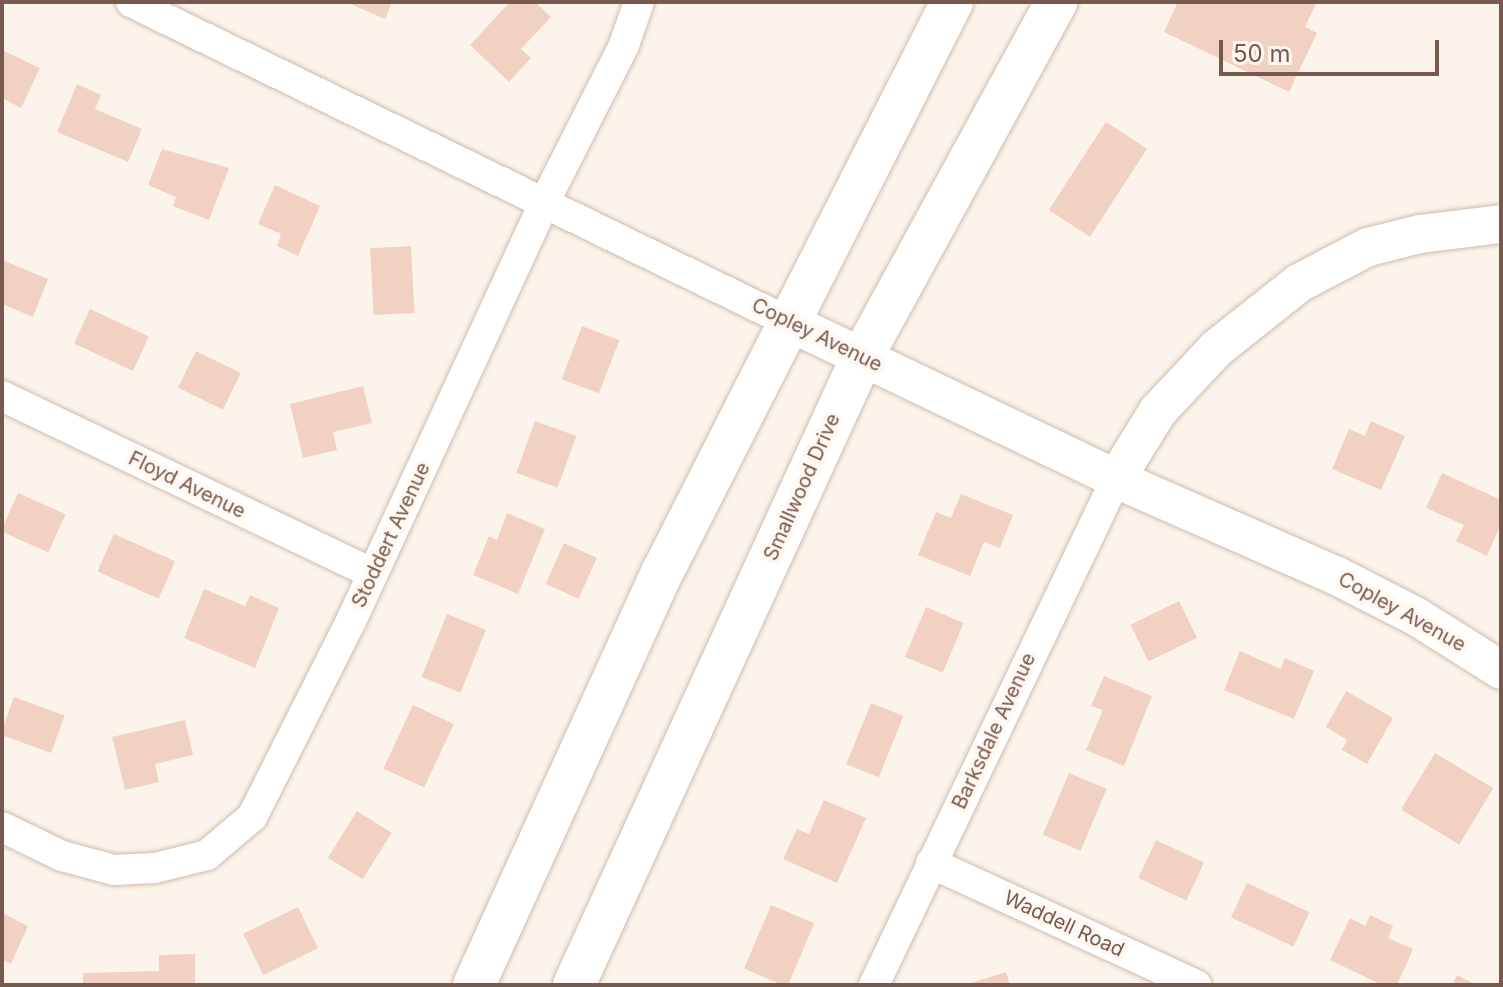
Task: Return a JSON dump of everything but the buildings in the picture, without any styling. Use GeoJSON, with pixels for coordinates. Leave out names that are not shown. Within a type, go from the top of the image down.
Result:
{"type":"FeatureCollection","features":[{"type":"Feature","properties":{"kind":"main road"},"geometry":{"type":"LineString","coordinates":[[474,985],[663,571],[952,2]]}},
{"type":"Feature","properties":{"kind":"main road","name":"Smallwood Drive"},"geometry":{"type":"LineString","coordinates":[[574,985],[862,357],[1056,2]]}},
{"type":"Feature","properties":{"kind":"street","name":"Copley Avenue"},"geometry":{"type":"LineString","coordinates":[[131,2],[1116,479],[1335,575],[1417,617],[1501,670]]}},
{"type":"Feature","properties":{"kind":"street","name":"Stoddert Avenue"},"geometry":{"type":"LineString","coordinates":[[2,827],[62,856],[114,870],[180,863],[231,840],[252,817],[373,574],[544,203],[617,60],[639,2]]}},
{"type":"Feature","properties":{"kind":"street"},"geometry":{"type":"LineString","coordinates":[[1116,479],[1158,411],[1229,337],[1299,283],[1368,247],[1420,234],[1501,224]]}},
{"type":"Feature","properties":{"kind":"street","name":"Floyd Avenue"},"geometry":{"type":"LineString","coordinates":[[2,396],[373,574]]}},
{"type":"Feature","properties":{"kind":"street","name":"Barksdale Avenue"},"geometry":{"type":"LineString","coordinates":[[874,985],[1116,479]]}},
{"type":"Feature","properties":{"kind":"street","name":"Waddell Road"},"geometry":{"type":"LineString","coordinates":[[931,863],[1196,985]]}}]}
